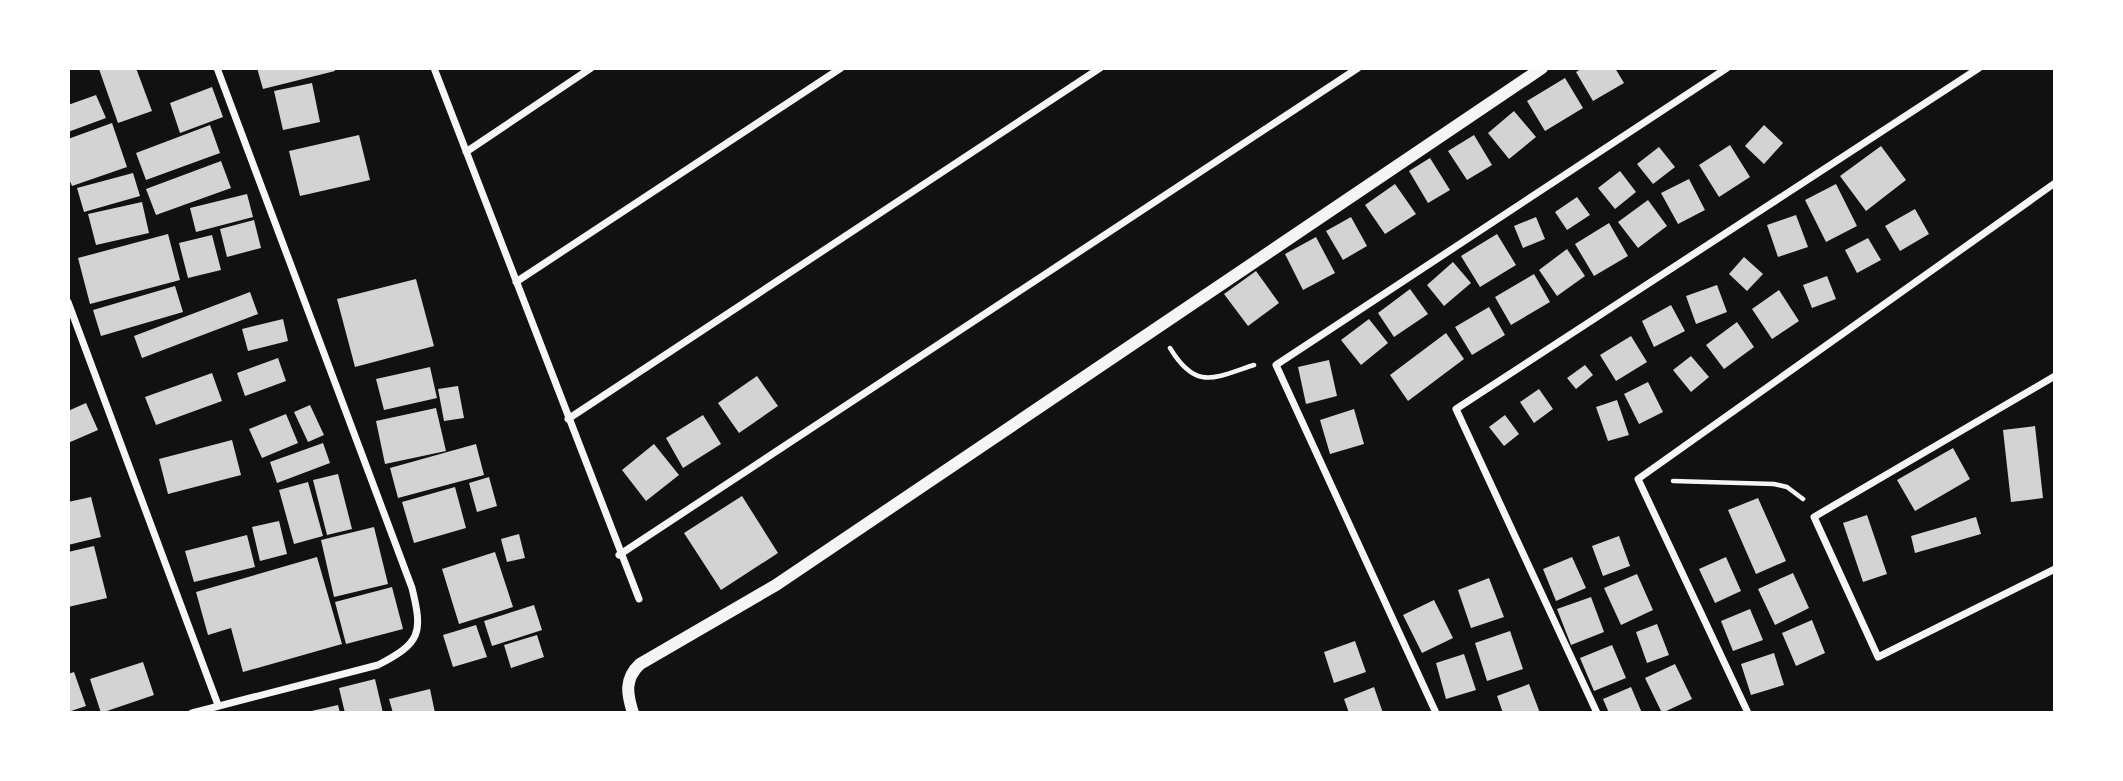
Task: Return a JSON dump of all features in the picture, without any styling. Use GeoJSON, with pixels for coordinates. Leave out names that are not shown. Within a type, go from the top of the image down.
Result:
{"type":"FeatureCollection","features":[{"type":"Feature","properties":{"kind":"street"},"geometry":{"type":"LineString","coordinates":[[192,713],[378,664],[400,653],[415,639],[420,620],[412,588],[217,68]]}},
{"type":"Feature","properties":{"kind":"street"},"geometry":{"type":"LineString","coordinates":[[434,68],[639,599]]}},
{"type":"Feature","properties":{"kind":"street"},"geometry":{"type":"LineString","coordinates":[[466,152],[591,68]]}},
{"type":"Feature","properties":{"kind":"street"},"geometry":{"type":"LineString","coordinates":[[516,282],[841,68]]}},
{"type":"Feature","properties":{"kind":"street"},"geometry":{"type":"LineString","coordinates":[[568,419],[1100,68]]}},
{"type":"Feature","properties":{"kind":"street"},"geometry":{"type":"LineString","coordinates":[[620,555],[1358,68]]}},
{"type":"Feature","properties":{"kind":"street"},"geometry":{"type":"LineString","coordinates":[[634,713],[628,682],[640,664],[776,585],[1542,68]]}},
{"type":"Feature","properties":{"kind":"street"},"geometry":{"type":"LineString","coordinates":[[1436,713],[1276,365],[1727,68]]}},
{"type":"Feature","properties":{"kind":"street"},"geometry":{"type":"LineString","coordinates":[[1597,713],[1456,409],[1979,68]]}},
{"type":"Feature","properties":{"kind":"street"},"geometry":{"type":"LineString","coordinates":[[1748,713],[1638,479],[2055,183]]}},
{"type":"Feature","properties":{"kind":"street"},"geometry":{"type":"LineString","coordinates":[[68,302],[218,705]]}},
{"type":"Feature","properties":{"kind":"street"},"geometry":{"type":"LineString","coordinates":[[2055,376],[1814,517],[1878,657],[2055,569]]}},
{"type":"Feature","properties":{"kind":"path"},"geometry":{"type":"LineString","coordinates":[[1157,326],[1180,364],[1193,376],[1209,379],[1230,375],[1258,364],[1276,365]]}},
{"type":"Feature","properties":{"kind":"path"},"geometry":{"type":"LineString","coordinates":[[1638,479],[1774,484],[1797,492],[1814,517]]}},
{"type":"Feature","properties":{"kind":"building"},"geometry":{"type":"Polygon","coordinates":[[[136,68],[152,111],[118,123],[99,69],[136,68]]]}},
{"type":"Feature","properties":{"kind":"building"},"geometry":{"type":"Polygon","coordinates":[[[257,68],[334,68],[335,71],[263,89],[257,68]]]}},
{"type":"Feature","properties":{"kind":"building"},"geometry":{"type":"Polygon","coordinates":[[[1583,68],[1615,68],[1624,83],[1593,101],[1576,72],[1583,68]]]}},
{"type":"Feature","properties":{"kind":"building"},"geometry":{"type":"Polygon","coordinates":[[[1565,78],[1583,108],[1545,131],[1527,101],[1565,78]]]}},
{"type":"Feature","properties":{"kind":"building"},"geometry":{"type":"Polygon","coordinates":[[[312,83],[320,122],[283,130],[274,91],[312,83]]]}},
{"type":"Feature","properties":{"kind":"building"},"geometry":{"type":"Polygon","coordinates":[[[212,87],[223,117],[180,133],[170,103],[212,87]]]}},
{"type":"Feature","properties":{"kind":"building"},"geometry":{"type":"Polygon","coordinates":[[[96,95],[106,118],[68,132],[68,105],[96,95]]]}},
{"type":"Feature","properties":{"kind":"building"},"geometry":{"type":"Polygon","coordinates":[[[1514,111],[1536,137],[1509,159],[1488,133],[1514,111]]]}},
{"type":"Feature","properties":{"kind":"building"},"geometry":{"type":"Polygon","coordinates":[[[112,123],[127,167],[72,186],[68,177],[68,139],[112,123]]]}},
{"type":"Feature","properties":{"kind":"building"},"geometry":{"type":"Polygon","coordinates":[[[210,125],[220,153],[146,180],[136,153],[210,125]]]}},
{"type":"Feature","properties":{"kind":"building"},"geometry":{"type":"Polygon","coordinates":[[[1764,125],[1783,143],[1764,164],[1745,146],[1764,125]]]}},
{"type":"Feature","properties":{"kind":"building"},"geometry":{"type":"Polygon","coordinates":[[[359,135],[370,180],[300,196],[289,151],[359,135]]]}},
{"type":"Feature","properties":{"kind":"building"},"geometry":{"type":"Polygon","coordinates":[[[1474,135],[1492,165],[1467,180],[1448,151],[1474,135]]]}},
{"type":"Feature","properties":{"kind":"building"},"geometry":{"type":"Polygon","coordinates":[[[1730,145],[1750,177],[1719,197],[1699,165],[1730,145]]]}},
{"type":"Feature","properties":{"kind":"building"},"geometry":{"type":"Polygon","coordinates":[[[1881,146],[1906,180],[1866,211],[1840,176],[1881,146]]]}},
{"type":"Feature","properties":{"kind":"building"},"geometry":{"type":"Polygon","coordinates":[[[1659,147],[1675,167],[1653,184],[1637,164],[1659,147]]]}},
{"type":"Feature","properties":{"kind":"building"},"geometry":{"type":"Polygon","coordinates":[[[1430,158],[1450,190],[1428,203],[1409,171],[1430,158]]]}},
{"type":"Feature","properties":{"kind":"building"},"geometry":{"type":"Polygon","coordinates":[[[221,161],[231,188],[156,215],[146,189],[221,161]]]}},
{"type":"Feature","properties":{"kind":"building"},"geometry":{"type":"Polygon","coordinates":[[[1620,171],[1636,192],[1615,209],[1598,188],[1620,171]]]}},
{"type":"Feature","properties":{"kind":"building"},"geometry":{"type":"Polygon","coordinates":[[[133,173],[140,196],[84,212],[77,188],[133,173]]]}},
{"type":"Feature","properties":{"kind":"building"},"geometry":{"type":"Polygon","coordinates":[[[1689,179],[1705,210],[1678,224],[1661,193],[1689,179]]]}},
{"type":"Feature","properties":{"kind":"building"},"geometry":{"type":"Polygon","coordinates":[[[1395,184],[1416,214],[1385,234],[1365,205],[1395,184]]]}},
{"type":"Feature","properties":{"kind":"building"},"geometry":{"type":"Polygon","coordinates":[[[1836,184],[1857,226],[1826,242],[1805,200],[1836,184]]]}},
{"type":"Feature","properties":{"kind":"building"},"geometry":{"type":"Polygon","coordinates":[[[247,194],[253,217],[196,232],[190,208],[247,194]]]}},
{"type":"Feature","properties":{"kind":"building"},"geometry":{"type":"Polygon","coordinates":[[[1577,197],[1590,215],[1567,230],[1555,212],[1577,197]]]}},
{"type":"Feature","properties":{"kind":"building"},"geometry":{"type":"Polygon","coordinates":[[[1648,200],[1667,226],[1638,248],[1618,222],[1648,200]]]}},
{"type":"Feature","properties":{"kind":"building"},"geometry":{"type":"Polygon","coordinates":[[[142,202],[149,233],[96,245],[88,214],[142,202]]]}},
{"type":"Feature","properties":{"kind":"building"},"geometry":{"type":"Polygon","coordinates":[[[1915,209],[1929,234],[1900,251],[1885,226],[1915,209]]]}},
{"type":"Feature","properties":{"kind":"building"},"geometry":{"type":"Polygon","coordinates":[[[1796,215],[1808,247],[1778,257],[1767,225],[1796,215]]]}},
{"type":"Feature","properties":{"kind":"building"},"geometry":{"type":"Polygon","coordinates":[[[1351,217],[1367,246],[1343,260],[1326,231],[1351,217]]]}},
{"type":"Feature","properties":{"kind":"building"},"geometry":{"type":"Polygon","coordinates":[[[1536,217],[1545,239],[1523,248],[1514,226],[1536,217]]]}},
{"type":"Feature","properties":{"kind":"building"},"geometry":{"type":"Polygon","coordinates":[[[254,220],[261,248],[227,257],[220,229],[254,220]]]}},
{"type":"Feature","properties":{"kind":"building"},"geometry":{"type":"Polygon","coordinates":[[[1609,223],[1628,256],[1594,276],[1575,244],[1609,223]]]}},
{"type":"Feature","properties":{"kind":"building"},"geometry":{"type":"Polygon","coordinates":[[[168,234],[180,280],[90,304],[78,258],[168,234]]]}},
{"type":"Feature","properties":{"kind":"building"},"geometry":{"type":"Polygon","coordinates":[[[1497,234],[1516,265],[1480,287],[1461,256],[1497,234]]]}},
{"type":"Feature","properties":{"kind":"building"},"geometry":{"type":"Polygon","coordinates":[[[212,235],[221,270],[188,278],[179,243],[212,235]]]}},
{"type":"Feature","properties":{"kind":"building"},"geometry":{"type":"Polygon","coordinates":[[[1316,237],[1335,273],[1303,290],[1285,254],[1316,237]]]}},
{"type":"Feature","properties":{"kind":"building"},"geometry":{"type":"Polygon","coordinates":[[[1868,238],[1881,260],[1857,273],[1845,250],[1868,238]]]}},
{"type":"Feature","properties":{"kind":"building"},"geometry":{"type":"Polygon","coordinates":[[[1567,249],[1585,276],[1557,296],[1539,270],[1567,249]]]}},
{"type":"Feature","properties":{"kind":"building"},"geometry":{"type":"Polygon","coordinates":[[[1744,257],[1763,274],[1747,291],[1729,274],[1744,257]]]}},
{"type":"Feature","properties":{"kind":"building"},"geometry":{"type":"Polygon","coordinates":[[[1453,262],[1471,283],[1444,306],[1427,285],[1453,262]]]}},
{"type":"Feature","properties":{"kind":"building"},"geometry":{"type":"Polygon","coordinates":[[[1256,271],[1279,303],[1248,326],[1224,294],[1256,271]]]}},
{"type":"Feature","properties":{"kind":"building"},"geometry":{"type":"Polygon","coordinates":[[[1534,274],[1550,302],[1511,325],[1495,297],[1534,274]]]}},
{"type":"Feature","properties":{"kind":"building"},"geometry":{"type":"Polygon","coordinates":[[[1827,276],[1836,299],[1812,308],[1803,285],[1827,276]]]}},
{"type":"Feature","properties":{"kind":"building"},"geometry":{"type":"Polygon","coordinates":[[[416,279],[434,346],[355,367],[337,299],[416,279]]]}},
{"type":"Feature","properties":{"kind":"building"},"geometry":{"type":"Polygon","coordinates":[[[1717,285],[1727,312],[1696,324],[1686,296],[1717,285]]]}},
{"type":"Feature","properties":{"kind":"building"},"geometry":{"type":"Polygon","coordinates":[[[175,286],[183,312],[101,336],[93,310],[175,286]]]}},
{"type":"Feature","properties":{"kind":"building"},"geometry":{"type":"Polygon","coordinates":[[[1410,289],[1428,314],[1394,337],[1378,313],[1410,289]]]}},
{"type":"Feature","properties":{"kind":"building"},"geometry":{"type":"Polygon","coordinates":[[[1779,290],[1799,321],[1772,339],[1752,309],[1779,290]]]}},
{"type":"Feature","properties":{"kind":"building"},"geometry":{"type":"Polygon","coordinates":[[[250,292],[258,314],[142,358],[134,336],[250,292]]]}},
{"type":"Feature","properties":{"kind":"building"},"geometry":{"type":"Polygon","coordinates":[[[1671,305],[1685,331],[1654,347],[1642,321],[1671,305]]]}},
{"type":"Feature","properties":{"kind":"building"},"geometry":{"type":"Polygon","coordinates":[[[1489,307],[1505,335],[1472,355],[1455,327],[1489,307]]]}},
{"type":"Feature","properties":{"kind":"building"},"geometry":{"type":"Polygon","coordinates":[[[283,319],[288,341],[248,351],[242,329],[283,319]]]}},
{"type":"Feature","properties":{"kind":"building"},"geometry":{"type":"Polygon","coordinates":[[[1369,319],[1388,343],[1361,365],[1341,340],[1369,319]]]}},
{"type":"Feature","properties":{"kind":"building"},"geometry":{"type":"Polygon","coordinates":[[[1737,322],[1754,347],[1724,369],[1706,345],[1737,322]]]}},
{"type":"Feature","properties":{"kind":"building"},"geometry":{"type":"Polygon","coordinates":[[[1446,333],[1464,359],[1408,401],[1390,375],[1446,333]]]}},
{"type":"Feature","properties":{"kind":"building"},"geometry":{"type":"Polygon","coordinates":[[[1631,336],[1647,362],[1616,381],[1600,355],[1631,336]]]}},
{"type":"Feature","properties":{"kind":"building"},"geometry":{"type":"Polygon","coordinates":[[[1691,356],[1709,377],[1691,392],[1673,370],[1691,356]]]}},
{"type":"Feature","properties":{"kind":"building"},"geometry":{"type":"Polygon","coordinates":[[[278,358],[286,381],[245,396],[237,373],[278,358]]]}},
{"type":"Feature","properties":{"kind":"building"},"geometry":{"type":"Polygon","coordinates":[[[1329,360],[1337,396],[1306,404],[1298,367],[1329,360]]]}},
{"type":"Feature","properties":{"kind":"building"},"geometry":{"type":"Polygon","coordinates":[[[1585,365],[1593,375],[1576,389],[1567,378],[1585,365]]]}},
{"type":"Feature","properties":{"kind":"building"},"geometry":{"type":"Polygon","coordinates":[[[430,367],[437,398],[384,410],[376,379],[430,367]]]}},
{"type":"Feature","properties":{"kind":"building"},"geometry":{"type":"Polygon","coordinates":[[[212,373],[222,401],[156,425],[145,397],[212,373]]]}},
{"type":"Feature","properties":{"kind":"building"},"geometry":{"type":"Polygon","coordinates":[[[757,376],[778,406],[739,433],[718,403],[757,376]]]}},
{"type":"Feature","properties":{"kind":"building"},"geometry":{"type":"Polygon","coordinates":[[[1648,382],[1663,412],[1639,424],[1624,394],[1648,382]]]}},
{"type":"Feature","properties":{"kind":"building"},"geometry":{"type":"Polygon","coordinates":[[[458,386],[464,418],[444,421],[438,389],[458,386]]]}},
{"type":"Feature","properties":{"kind":"building"},"geometry":{"type":"Polygon","coordinates":[[[1539,389],[1553,409],[1534,423],[1520,402],[1539,389]]]}},
{"type":"Feature","properties":{"kind":"building"},"geometry":{"type":"Polygon","coordinates":[[[1617,400],[1629,435],[1608,441],[1596,407],[1617,400]]]}},
{"type":"Feature","properties":{"kind":"building"},"geometry":{"type":"Polygon","coordinates":[[[86,403],[98,430],[68,443],[68,411],[86,403]]]}},
{"type":"Feature","properties":{"kind":"building"},"geometry":{"type":"Polygon","coordinates":[[[310,405],[324,435],[308,442],[294,412],[310,405]]]}},
{"type":"Feature","properties":{"kind":"building"},"geometry":{"type":"Polygon","coordinates":[[[436,408],[446,451],[385,464],[376,421],[436,408]]]}},
{"type":"Feature","properties":{"kind":"building"},"geometry":{"type":"Polygon","coordinates":[[[1354,409],[1364,444],[1330,454],[1320,420],[1354,409]]]}},
{"type":"Feature","properties":{"kind":"building"},"geometry":{"type":"Polygon","coordinates":[[[286,414],[298,443],[262,458],[249,429],[286,414]]]}},
{"type":"Feature","properties":{"kind":"building"},"geometry":{"type":"Polygon","coordinates":[[[703,415],[721,444],[683,468],[666,438],[703,415]]]}},
{"type":"Feature","properties":{"kind":"building"},"geometry":{"type":"Polygon","coordinates":[[[1505,415],[1519,434],[1504,446],[1489,427],[1505,415]]]}},
{"type":"Feature","properties":{"kind":"building"},"geometry":{"type":"Polygon","coordinates":[[[2035,426],[2043,498],[2011,502],[2003,430],[2035,426]]]}},
{"type":"Feature","properties":{"kind":"building"},"geometry":{"type":"Polygon","coordinates":[[[232,440],[241,475],[168,494],[159,459],[232,440]]]}},
{"type":"Feature","properties":{"kind":"building"},"geometry":{"type":"Polygon","coordinates":[[[323,443],[330,463],[277,483],[270,462],[323,443]]]}},
{"type":"Feature","properties":{"kind":"building"},"geometry":{"type":"Polygon","coordinates":[[[476,444],[484,475],[398,498],[390,468],[476,444]]]}},
{"type":"Feature","properties":{"kind":"building"},"geometry":{"type":"Polygon","coordinates":[[[654,444],[679,475],[646,501],[622,470],[654,444]]]}},
{"type":"Feature","properties":{"kind":"building"},"geometry":{"type":"Polygon","coordinates":[[[1953,448],[1970,479],[1915,511],[1897,480],[1953,448]]]}},
{"type":"Feature","properties":{"kind":"building"},"geometry":{"type":"Polygon","coordinates":[[[338,474],[352,529],[327,535],[313,480],[338,474]]]}},
{"type":"Feature","properties":{"kind":"building"},"geometry":{"type":"Polygon","coordinates":[[[489,477],[497,506],[477,512],[469,483],[489,477]]]}},
{"type":"Feature","properties":{"kind":"building"},"geometry":{"type":"Polygon","coordinates":[[[308,482],[323,536],[294,544],[279,490],[308,482]]]}},
{"type":"Feature","properties":{"kind":"building"},"geometry":{"type":"Polygon","coordinates":[[[455,487],[466,528],[414,543],[402,502],[455,487]]]}},
{"type":"Feature","properties":{"kind":"building"},"geometry":{"type":"Polygon","coordinates":[[[742,496],[778,553],[721,590],[684,533],[742,496]]]}},
{"type":"Feature","properties":{"kind":"building"},"geometry":{"type":"Polygon","coordinates":[[[91,497],[101,537],[68,545],[68,502],[91,497]]]}},
{"type":"Feature","properties":{"kind":"building"},"geometry":{"type":"Polygon","coordinates":[[[1758,498],[1786,561],[1756,574],[1728,510],[1758,498]]]}},
{"type":"Feature","properties":{"kind":"building"},"geometry":{"type":"Polygon","coordinates":[[[1867,515],[1887,574],[1863,582],[1843,523],[1867,515]]]}},
{"type":"Feature","properties":{"kind":"building"},"geometry":{"type":"Polygon","coordinates":[[[1976,517],[1981,534],[1915,553],[1911,536],[1976,517]]]}},
{"type":"Feature","properties":{"kind":"building"},"geometry":{"type":"Polygon","coordinates":[[[279,521],[287,554],[260,561],[252,527],[279,521]]]}},
{"type":"Feature","properties":{"kind":"building"},"geometry":{"type":"Polygon","coordinates":[[[374,527],[388,584],[334,597],[321,540],[374,527]]]}},
{"type":"Feature","properties":{"kind":"building"},"geometry":{"type":"Polygon","coordinates":[[[519,534],[525,558],[507,562],[501,539],[519,534]]]}},
{"type":"Feature","properties":{"kind":"building"},"geometry":{"type":"Polygon","coordinates":[[[247,535],[255,567],[194,582],[185,551],[247,535]]]}},
{"type":"Feature","properties":{"kind":"building"},"geometry":{"type":"Polygon","coordinates":[[[1619,536],[1630,566],[1603,576],[1592,546],[1619,536]]]}},
{"type":"Feature","properties":{"kind":"building"},"geometry":{"type":"Polygon","coordinates":[[[94,546],[107,598],[68,607],[68,552],[94,546]]]}},
{"type":"Feature","properties":{"kind":"building"},"geometry":{"type":"Polygon","coordinates":[[[495,552],[513,607],[459,624],[442,569],[495,552]]]}},
{"type":"Feature","properties":{"kind":"building"},"geometry":{"type":"Polygon","coordinates":[[[317,557],[342,644],[243,672],[231,628],[208,635],[196,592],[317,557]]]}},
{"type":"Feature","properties":{"kind":"building"},"geometry":{"type":"Polygon","coordinates":[[[1572,557],[1586,588],[1556,601],[1543,569],[1572,557]]]}},
{"type":"Feature","properties":{"kind":"building"},"geometry":{"type":"Polygon","coordinates":[[[1726,557],[1741,591],[1715,603],[1699,569],[1726,557]]]}},
{"type":"Feature","properties":{"kind":"building"},"geometry":{"type":"Polygon","coordinates":[[[1793,573],[1809,608],[1775,625],[1758,589],[1793,573]]]}},
{"type":"Feature","properties":{"kind":"building"},"geometry":{"type":"Polygon","coordinates":[[[1637,574],[1653,610],[1621,625],[1604,588],[1637,574]]]}},
{"type":"Feature","properties":{"kind":"building"},"geometry":{"type":"Polygon","coordinates":[[[1489,578],[1504,617],[1471,628],[1458,590],[1489,578]]]}},
{"type":"Feature","properties":{"kind":"building"},"geometry":{"type":"Polygon","coordinates":[[[392,587],[403,629],[346,644],[335,602],[392,587]]]}},
{"type":"Feature","properties":{"kind":"building"},"geometry":{"type":"Polygon","coordinates":[[[1591,597],[1604,632],[1571,645],[1557,609],[1591,597]]]}},
{"type":"Feature","properties":{"kind":"building"},"geometry":{"type":"Polygon","coordinates":[[[1434,600],[1453,638],[1422,653],[1403,615],[1434,600]]]}},
{"type":"Feature","properties":{"kind":"building"},"geometry":{"type":"Polygon","coordinates":[[[534,605],[542,630],[492,646],[484,621],[534,605]]]}},
{"type":"Feature","properties":{"kind":"building"},"geometry":{"type":"Polygon","coordinates":[[[1750,609],[1763,640],[1733,651],[1721,621],[1750,609]]]}},
{"type":"Feature","properties":{"kind":"building"},"geometry":{"type":"Polygon","coordinates":[[[1812,620],[1825,653],[1796,666],[1782,633],[1812,620]]]}},
{"type":"Feature","properties":{"kind":"building"},"geometry":{"type":"Polygon","coordinates":[[[1657,624],[1669,655],[1647,663],[1636,632],[1657,624]]]}},
{"type":"Feature","properties":{"kind":"building"},"geometry":{"type":"Polygon","coordinates":[[[476,625],[487,657],[453,667],[443,635],[476,625]]]}},
{"type":"Feature","properties":{"kind":"building"},"geometry":{"type":"Polygon","coordinates":[[[1510,631],[1523,669],[1487,681],[1475,643],[1510,631]]]}},
{"type":"Feature","properties":{"kind":"building"},"geometry":{"type":"Polygon","coordinates":[[[537,635],[544,657],[511,668],[504,645],[537,635]]]}},
{"type":"Feature","properties":{"kind":"building"},"geometry":{"type":"Polygon","coordinates":[[[1355,641],[1366,672],[1334,683],[1324,652],[1355,641]]]}},
{"type":"Feature","properties":{"kind":"building"},"geometry":{"type":"Polygon","coordinates":[[[1612,645],[1626,678],[1594,691],[1580,658],[1612,645]]]}},
{"type":"Feature","properties":{"kind":"building"},"geometry":{"type":"Polygon","coordinates":[[[1774,653],[1784,685],[1751,695],[1741,664],[1774,653]]]}},
{"type":"Feature","properties":{"kind":"building"},"geometry":{"type":"Polygon","coordinates":[[[1464,654],[1476,690],[1446,699],[1436,663],[1464,654]]]}},
{"type":"Feature","properties":{"kind":"building"},"geometry":{"type":"Polygon","coordinates":[[[143,662],[154,695],[101,713],[90,679],[143,662]]]}},
{"type":"Feature","properties":{"kind":"building"},"geometry":{"type":"Polygon","coordinates":[[[1675,664],[1692,699],[1662,713],[1645,678],[1675,664]]]}},
{"type":"Feature","properties":{"kind":"building"},"geometry":{"type":"Polygon","coordinates":[[[74,672],[86,706],[68,712],[68,674],[74,672]]]}},
{"type":"Feature","properties":{"kind":"building"},"geometry":{"type":"Polygon","coordinates":[[[375,679],[383,713],[345,713],[339,688],[375,679]]]}},
{"type":"Feature","properties":{"kind":"building"},"geometry":{"type":"Polygon","coordinates":[[[1529,684],[1540,713],[1503,713],[1497,696],[1529,684]]]}},
{"type":"Feature","properties":{"kind":"building"},"geometry":{"type":"Polygon","coordinates":[[[1374,687],[1383,713],[1349,713],[1344,699],[1374,687]]]}},
{"type":"Feature","properties":{"kind":"building"},"geometry":{"type":"Polygon","coordinates":[[[1631,687],[1642,713],[1609,713],[1603,699],[1631,687]]]}},
{"type":"Feature","properties":{"kind":"building"},"geometry":{"type":"Polygon","coordinates":[[[430,689],[435,713],[393,713],[389,699],[430,689]]]}},
{"type":"Feature","properties":{"kind":"building"},"geometry":{"type":"Polygon","coordinates":[[[338,705],[340,713],[307,713],[307,712],[338,705]]]}}]}
